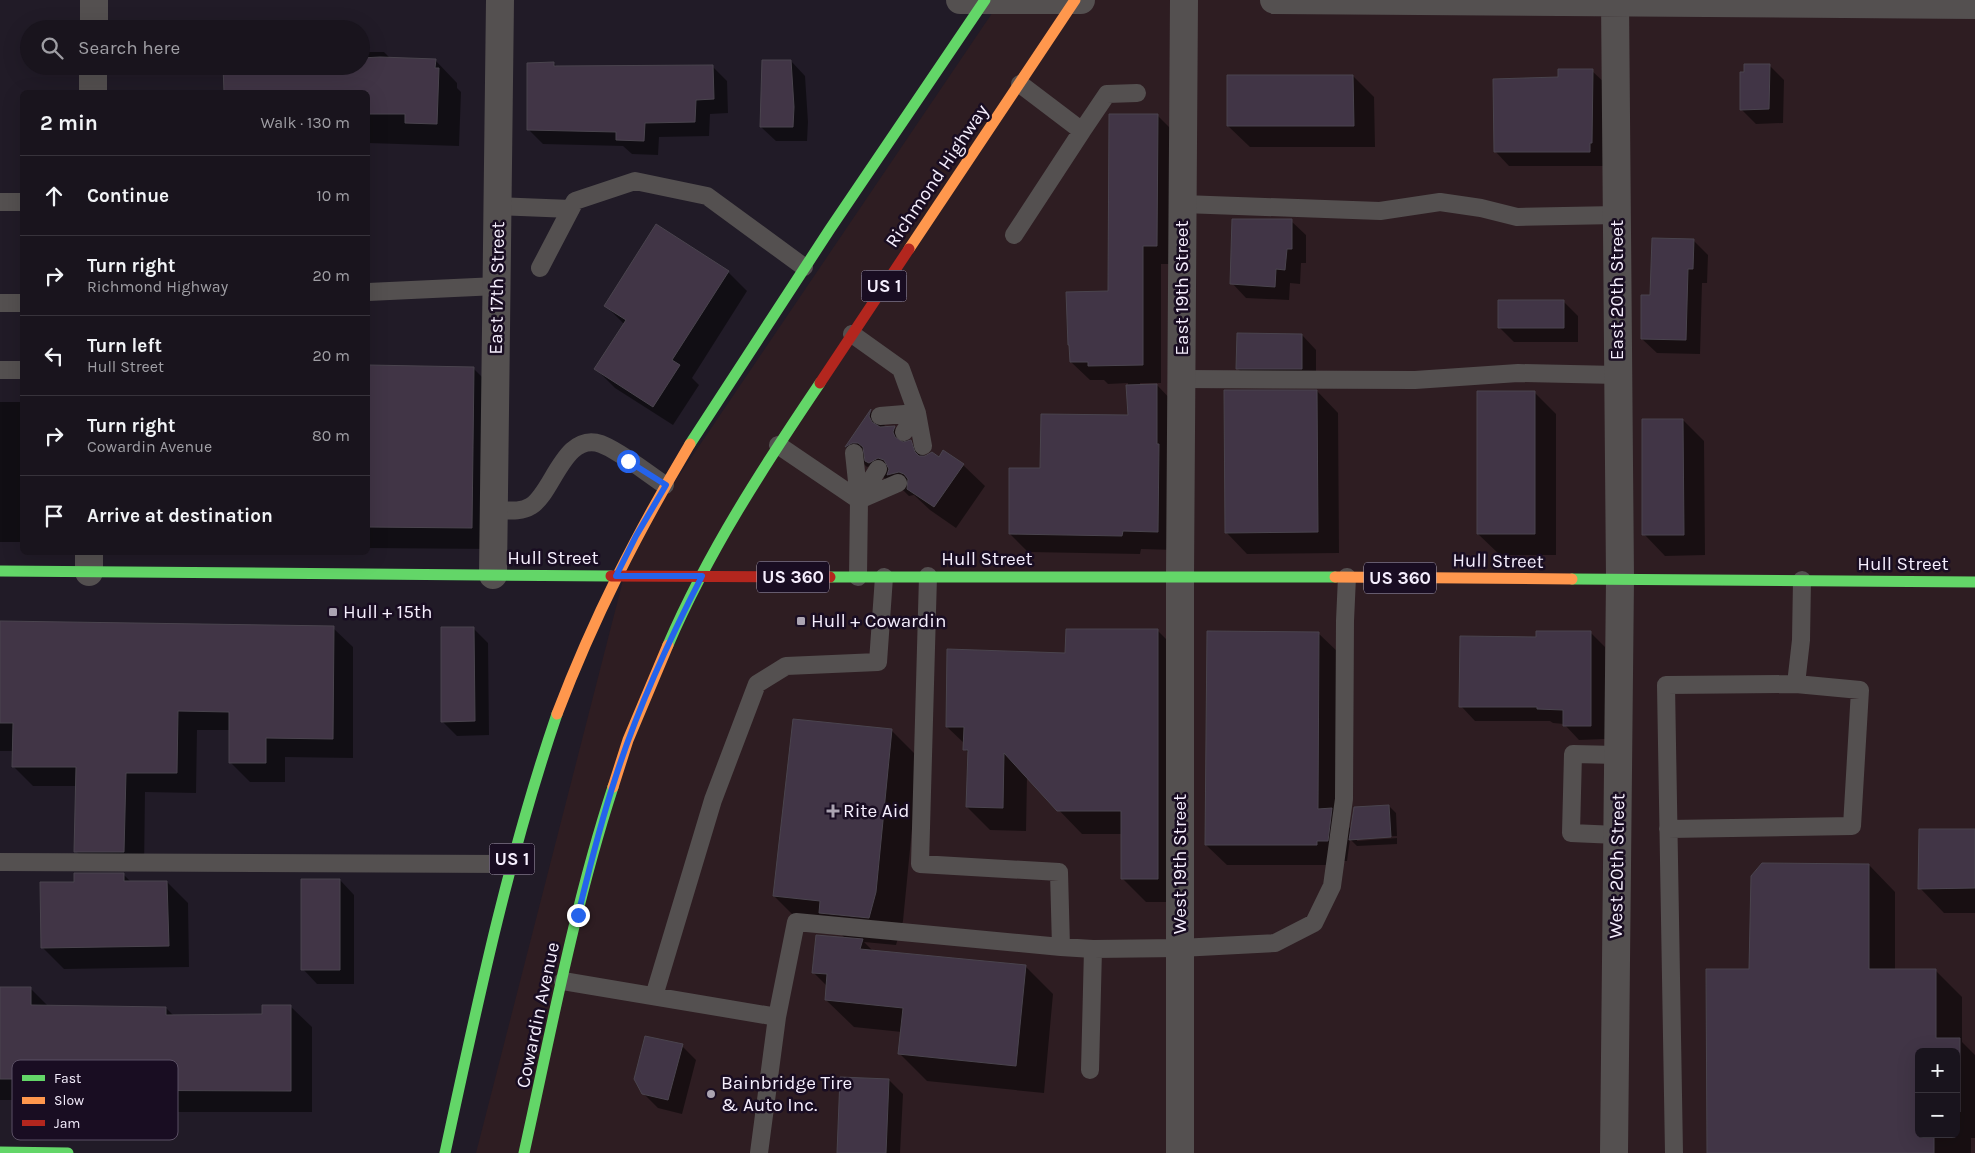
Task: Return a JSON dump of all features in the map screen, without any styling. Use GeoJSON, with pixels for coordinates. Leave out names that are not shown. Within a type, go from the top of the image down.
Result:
{"type":"FeatureCollection","features":[{"type":"Feature","properties":{"kind":"main road","name":"US 1"},"geometry":{"type":"LineString","coordinates":[[444,1153],[511,864],[537,770],[581,652],[616,576],[636,536],[700,426],[804,267],[985,0]]}},
{"type":"Feature","properties":{"kind":"main road","name":"Richmond Highway"},"geometry":{"type":"LineString","coordinates":[[702,576],[720,540],[778,445],[1075,0]]}},
{"type":"Feature","properties":{"kind":"main road","name":"Hull Street"},"geometry":{"type":"LineString","coordinates":[[0,572],[89,562],[493,576],[1180,576],[1975,582]]}},
{"type":"Feature","properties":{"kind":"main road","name":"Cowardin Avenue"},"geometry":{"type":"LineString","coordinates":[[524,1153],[585,887],[617,772],[668,643],[702,576]]}},
{"type":"Feature","properties":{"kind":"main road"},"geometry":{"type":"LineString","coordinates":[[0,1152],[68,1153]]}},
{"type":"Feature","properties":{"kind":"street"},"geometry":{"type":"LineString","coordinates":[[94,0],[94,20]]}},
{"type":"Feature","properties":{"kind":"street","name":"East 17th Street"},"geometry":{"type":"LineString","coordinates":[[493,576],[500,0]]}},
{"type":"Feature","properties":{"kind":"street"},"geometry":{"type":"LineString","coordinates":[[960,0],[1081,0]]}},
{"type":"Feature","properties":{"kind":"street","name":"East 19th Street"},"geometry":{"type":"LineString","coordinates":[[1180,576],[1184,0]]}},
{"type":"Feature","properties":{"kind":"street"},"geometry":{"type":"LineString","coordinates":[[1274,0],[1975,5]]}},
{"type":"Feature","properties":{"kind":"street","name":"East 20th Street"},"geometry":{"type":"LineString","coordinates":[[1615,1],[1620,579]]}},
{"type":"Feature","properties":{"kind":"street"},"geometry":{"type":"LineString","coordinates":[[93,75],[93,90]]}},
{"type":"Feature","properties":{"kind":"street","name":"West 19th Street"},"geometry":{"type":"LineString","coordinates":[[1180,576],[1180,1153]]}},
{"type":"Feature","properties":{"kind":"street","name":"West 20th Street"},"geometry":{"type":"LineString","coordinates":[[1614,1153],[1620,579]]}},
{"type":"Feature","properties":{"kind":"lane"},"geometry":{"type":"LineString","coordinates":[[1020,84],[1082,131]]}},
{"type":"Feature","properties":{"kind":"lane"},"geometry":{"type":"LineString","coordinates":[[1014,235],[1106,94],[1137,93]]}},
{"type":"Feature","properties":{"kind":"lane"},"geometry":{"type":"LineString","coordinates":[[540,268],[575,201],[635,181],[707,196],[804,267]]}},
{"type":"Feature","properties":{"kind":"lane"},"geometry":{"type":"LineString","coordinates":[[0,202],[20,202]]}},
{"type":"Feature","properties":{"kind":"lane"},"geometry":{"type":"LineString","coordinates":[[1183,204],[1380,211],[1440,202],[1481,208],[1517,217],[1617,215]]}},
{"type":"Feature","properties":{"kind":"lane"},"geometry":{"type":"LineString","coordinates":[[498,206],[571,209]]}},
{"type":"Feature","properties":{"kind":"lane"},"geometry":{"type":"LineString","coordinates":[[370,292],[497,286]]}},
{"type":"Feature","properties":{"kind":"lane"},"geometry":{"type":"LineString","coordinates":[[0,303],[20,303]]}},
{"type":"Feature","properties":{"kind":"lane"},"geometry":{"type":"LineString","coordinates":[[852,334],[902,369],[917,413],[923,446]]}},
{"type":"Feature","properties":{"kind":"lane"},"geometry":{"type":"LineString","coordinates":[[0,370],[20,370]]}},
{"type":"Feature","properties":{"kind":"lane"},"geometry":{"type":"LineString","coordinates":[[1182,379],[1404,380],[1518,373],[1618,375]]}},
{"type":"Feature","properties":{"kind":"lane"},"geometry":{"type":"LineString","coordinates":[[880,416],[917,413]]}},
{"type":"Feature","properties":{"kind":"lane"},"geometry":{"type":"LineString","coordinates":[[904,432],[917,413]]}},
{"type":"Feature","properties":{"kind":"lane"},"geometry":{"type":"LineString","coordinates":[[494,510],[523,510],[533,505],[561,463],[574,449],[585,444],[599,444],[666,485]]}},
{"type":"Feature","properties":{"kind":"lane"},"geometry":{"type":"LineString","coordinates":[[778,445],[859,500]]}},
{"type":"Feature","properties":{"kind":"lane"},"geometry":{"type":"LineString","coordinates":[[854,453],[859,500],[858,577]]}},
{"type":"Feature","properties":{"kind":"lane"},"geometry":{"type":"LineString","coordinates":[[859,500],[878,469]]}},
{"type":"Feature","properties":{"kind":"lane"},"geometry":{"type":"LineString","coordinates":[[859,500],[898,483]]}},
{"type":"Feature","properties":{"kind":"lane"},"geometry":{"type":"LineString","coordinates":[[928,576],[920,864],[1060,872],[1060,947]]}},
{"type":"Feature","properties":{"kind":"lane"},"geometry":{"type":"LineString","coordinates":[[654,996],[713,800],[757,684],[786,666],[878,662],[884,577]]}},
{"type":"Feature","properties":{"kind":"lane"},"geometry":{"type":"LineString","coordinates":[[759,1153],[777,1017],[796,922],[1093,949],[1180,948],[1275,943],[1314,923],[1332,886],[1344,799],[1347,577]]}},
{"type":"Feature","properties":{"kind":"lane"},"geometry":{"type":"LineString","coordinates":[[1796,684],[1801,640],[1802,580]]}},
{"type":"Feature","properties":{"kind":"lane"},"geometry":{"type":"LineString","coordinates":[[1668,829],[1852,826],[1860,690],[1796,684],[1666,685],[1668,829],[1674,1153]]}},
{"type":"Feature","properties":{"kind":"lane"},"geometry":{"type":"LineString","coordinates":[[1617,835],[1571,833],[1573,754],[1618,755]]}},
{"type":"Feature","properties":{"kind":"lane"},"geometry":{"type":"LineString","coordinates":[[0,862],[511,864]]}},
{"type":"Feature","properties":{"kind":"lane"},"geometry":{"type":"LineString","coordinates":[[1090,1070],[1093,949]]}},
{"type":"Feature","properties":{"kind":"lane"},"geometry":{"type":"LineString","coordinates":[[563,981],[777,1017]]}},
{"type":"Feature","properties":{"kind":"shaded area"},"geometry":{"type":"Polygon","coordinates":[[[1001,0],[1975,0],[1975,1153],[476,1153],[632,545],[1001,0]]]}},
{"type":"Feature","properties":{"kind":"building"},"geometry":{"type":"Polygon","coordinates":[[[370,58],[436,59],[435,68],[439,68],[437,124],[405,123],[405,114],[370,114],[370,90],[224,90],[223,75],[370,75],[370,58]]]}},
{"type":"Feature","properties":{"kind":"building"},"geometry":{"type":"Polygon","coordinates":[[[762,60],[791,60],[794,107],[793,127],[760,127],[762,60]]]}},
{"type":"Feature","properties":{"kind":"building"},"geometry":{"type":"Polygon","coordinates":[[[554,62],[554,66],[713,65],[714,99],[696,100],[695,122],[645,123],[644,141],[616,140],[616,132],[527,130],[527,63],[554,62]]]}},
{"type":"Feature","properties":{"kind":"building"},"geometry":{"type":"Polygon","coordinates":[[[1744,64],[1770,64],[1769,109],[1740,110],[1740,72],[1744,72],[1744,64]]]}},
{"type":"Feature","properties":{"kind":"building"},"geometry":{"type":"Polygon","coordinates":[[[1558,69],[1593,69],[1592,143],[1590,143],[1590,152],[1494,152],[1493,79],[1558,77],[1558,69]]]}},
{"type":"Feature","properties":{"kind":"building"},"geometry":{"type":"Polygon","coordinates":[[[1227,75],[1353,75],[1354,126],[1227,126],[1227,75]]]}},
{"type":"Feature","properties":{"kind":"building"},"geometry":{"type":"Polygon","coordinates":[[[1109,114],[1158,114],[1157,246],[1143,246],[1143,365],[1088,366],[1088,362],[1070,362],[1066,292],[1108,291],[1109,114]]]}},
{"type":"Feature","properties":{"kind":"building"},"geometry":{"type":"Polygon","coordinates":[[[1232,219],[1292,219],[1292,249],[1287,249],[1285,270],[1276,269],[1275,287],[1230,284],[1232,219]]]}},
{"type":"Feature","properties":{"kind":"building"},"geometry":{"type":"Polygon","coordinates":[[[656,224],[729,271],[672,360],[680,365],[653,407],[594,369],[626,320],[604,306],[656,224]]]}},
{"type":"Feature","properties":{"kind":"building"},"geometry":{"type":"Polygon","coordinates":[[[1652,238],[1694,239],[1693,269],[1688,269],[1686,340],[1641,339],[1641,295],[1650,295],[1652,238]]]}},
{"type":"Feature","properties":{"kind":"building"},"geometry":{"type":"Polygon","coordinates":[[[1498,300],[1564,300],[1564,328],[1498,328],[1498,300]]]}},
{"type":"Feature","properties":{"kind":"building"},"geometry":{"type":"Polygon","coordinates":[[[1237,333],[1302,334],[1302,369],[1236,369],[1237,333]]]}},
{"type":"Feature","properties":{"kind":"building"},"geometry":{"type":"Polygon","coordinates":[[[370,365],[474,367],[472,528],[370,527],[370,365]]]}},
{"type":"Feature","properties":{"kind":"building"},"geometry":{"type":"Polygon","coordinates":[[[1157,384],[1157,444],[1159,444],[1158,532],[1123,531],[1122,536],[1009,534],[1009,468],[1040,468],[1041,414],[1128,415],[1126,385],[1157,384]]]}},
{"type":"Feature","properties":{"kind":"building"},"geometry":{"type":"Polygon","coordinates":[[[1224,390],[1317,390],[1318,532],[1225,533],[1224,390]]]}},
{"type":"Feature","properties":{"kind":"building"},"geometry":{"type":"Polygon","coordinates":[[[1477,391],[1535,391],[1535,534],[1477,534],[1477,391]]]}},
{"type":"Feature","properties":{"kind":"building"},"geometry":{"type":"Polygon","coordinates":[[[871,409],[869,416],[872,422],[880,427],[895,426],[893,432],[895,437],[903,442],[911,440],[915,452],[919,456],[925,456],[932,452],[939,457],[943,450],[964,464],[934,507],[907,489],[908,479],[904,474],[899,472],[887,475],[889,469],[884,460],[878,458],[869,463],[865,461],[863,447],[858,443],[852,443],[845,447],[871,409]]]}},
{"type":"Feature","properties":{"kind":"building"},"geometry":{"type":"Polygon","coordinates":[[[1642,419],[1683,419],[1684,535],[1642,535],[1642,419]]]}},
{"type":"Feature","properties":{"kind":"building"},"geometry":{"type":"Polygon","coordinates":[[[0,621],[334,626],[333,739],[266,738],[266,763],[229,763],[229,712],[178,711],[177,773],[126,773],[124,852],[74,852],[76,767],[12,767],[13,723],[0,723],[0,621]]]}},
{"type":"Feature","properties":{"kind":"building"},"geometry":{"type":"Polygon","coordinates":[[[441,627],[474,627],[475,721],[441,722],[441,627]]]}},
{"type":"Feature","properties":{"kind":"building"},"geometry":{"type":"Polygon","coordinates":[[[1066,629],[1158,629],[1158,879],[1121,879],[1121,811],[1057,811],[1004,753],[1003,808],[966,807],[968,750],[963,750],[964,727],[946,727],[947,649],[1065,653],[1066,629]]]}},
{"type":"Feature","properties":{"kind":"building"},"geometry":{"type":"Polygon","coordinates":[[[1207,631],[1319,632],[1318,809],[1332,808],[1328,841],[1317,841],[1317,845],[1205,845],[1207,631]]]}},
{"type":"Feature","properties":{"kind":"building"},"geometry":{"type":"Polygon","coordinates":[[[1536,631],[1591,631],[1591,726],[1563,726],[1563,710],[1537,709],[1537,707],[1459,707],[1460,636],[1536,637],[1536,631]]]}},
{"type":"Feature","properties":{"kind":"building","name":"Rite Aid"},"geometry":{"type":"Polygon","coordinates":[[[793,719],[892,729],[876,892],[869,918],[819,913],[820,901],[773,896],[793,719]]]}},
{"type":"Feature","properties":{"kind":"building"},"geometry":{"type":"Polygon","coordinates":[[[1389,805],[1391,837],[1349,840],[1354,807],[1389,805]]]}},
{"type":"Feature","properties":{"kind":"building"},"geometry":{"type":"Polygon","coordinates":[[[1919,829],[1975,829],[1975,888],[1918,889],[1919,829]]]}},
{"type":"Feature","properties":{"kind":"building"},"geometry":{"type":"Polygon","coordinates":[[[1762,863],[1869,864],[1869,969],[1936,969],[1936,1038],[1960,1038],[1960,1048],[1915,1048],[1915,1138],[1934,1138],[1934,1153],[1707,1153],[1706,969],[1749,969],[1751,876],[1762,863]]]}},
{"type":"Feature","properties":{"kind":"building"},"geometry":{"type":"Polygon","coordinates":[[[74,873],[124,873],[124,881],[167,881],[169,946],[41,948],[40,882],[74,882],[74,873]]]}},
{"type":"Feature","properties":{"kind":"building"},"geometry":{"type":"Polygon","coordinates":[[[301,879],[340,879],[340,970],[301,970],[301,879]]]}},
{"type":"Feature","properties":{"kind":"building"},"geometry":{"type":"Polygon","coordinates":[[[816,935],[863,939],[860,949],[1026,965],[1016,1066],[898,1054],[903,1008],[825,1000],[827,974],[812,973],[816,935]]]}},
{"type":"Feature","properties":{"kind":"building"},"geometry":{"type":"Polygon","coordinates":[[[0,987],[31,987],[31,1005],[166,1007],[166,1015],[262,1014],[262,1005],[291,1005],[291,1091],[178,1091],[178,1060],[12,1060],[12,1079],[0,1079],[0,987]]]}},
{"type":"Feature","properties":{"kind":"building"},"geometry":{"type":"Polygon","coordinates":[[[645,1036],[683,1044],[668,1100],[642,1094],[634,1079],[645,1036]]]}},
{"type":"Feature","properties":{"kind":"building"},"geometry":{"type":"Polygon","coordinates":[[[840,1077],[889,1079],[886,1153],[837,1153],[840,1077]]]}},
{"type":"Feature","properties":{"kind":"traffic: fast"},"geometry":{"type":"LineString","coordinates":[[690,444],[830,229],[985,0]]}},
{"type":"Feature","properties":{"kind":"traffic: fast"},"geometry":{"type":"LineString","coordinates":[[668,645],[701,576],[738,510],[820,383]]}},
{"type":"Feature","properties":{"kind":"traffic: fast"},"geometry":{"type":"LineString","coordinates":[[0,571],[611,576]]}},
{"type":"Feature","properties":{"kind":"traffic: fast"},"geometry":{"type":"LineString","coordinates":[[830,577],[1335,577]]}},
{"type":"Feature","properties":{"kind":"traffic: fast"},"geometry":{"type":"LineString","coordinates":[[1572,579],[1975,582]]}},
{"type":"Feature","properties":{"kind":"traffic: fast"},"geometry":{"type":"LineString","coordinates":[[445,1153],[508,877],[539,768],[557,714]]}},
{"type":"Feature","properties":{"kind":"traffic: fast"},"geometry":{"type":"LineString","coordinates":[[524,1153],[575,923],[586,878],[613,787]]}},
{"type":"Feature","properties":{"kind":"traffic: fast"},"geometry":{"type":"LineString","coordinates":[[0,1152],[68,1153]]}},
{"type":"Feature","properties":{"kind":"traffic: slow"},"geometry":{"type":"LineString","coordinates":[[909,249],[1075,0]]}},
{"type":"Feature","properties":{"kind":"traffic: slow"},"geometry":{"type":"LineString","coordinates":[[557,714],[601,609],[634,543],[690,444]]}},
{"type":"Feature","properties":{"kind":"traffic: slow"},"geometry":{"type":"LineString","coordinates":[[1335,577],[1572,579]]}},
{"type":"Feature","properties":{"kind":"traffic: slow"},"geometry":{"type":"LineString","coordinates":[[613,787],[628,740],[668,645]]}},
{"type":"Feature","properties":{"kind":"traffic: jam"},"geometry":{"type":"LineString","coordinates":[[820,383],[909,249]]}},
{"type":"Feature","properties":{"kind":"traffic: jam"},"geometry":{"type":"LineString","coordinates":[[611,576],[830,577]]}},
{"type":"Feature","properties":{"kind":"place","name":"Hull + 15th"},"geometry":{"type":"Point","coordinates":[333,612]}},
{"type":"Feature","properties":{"kind":"place","name":"Hull + Cowardin"},"geometry":{"type":"Point","coordinates":[801,621]}},
{"type":"Feature","properties":{"kind":"place","name":"Rite Aid"},"geometry":{"type":"Point","coordinates":[833,811]}},
{"type":"Feature","properties":{"kind":"place","name":"Bainbridge Tire & Auto Inc."},"geometry":{"type":"Point","coordinates":[711,1094]}},
{"type":"Feature","properties":{"kind":"route"},"geometry":{"type":"LineString","coordinates":[[578,915],[601,824],[628,740],[668,643],[702,576],[616,576],[636,536],[666,485],[628,461]]}}]}
